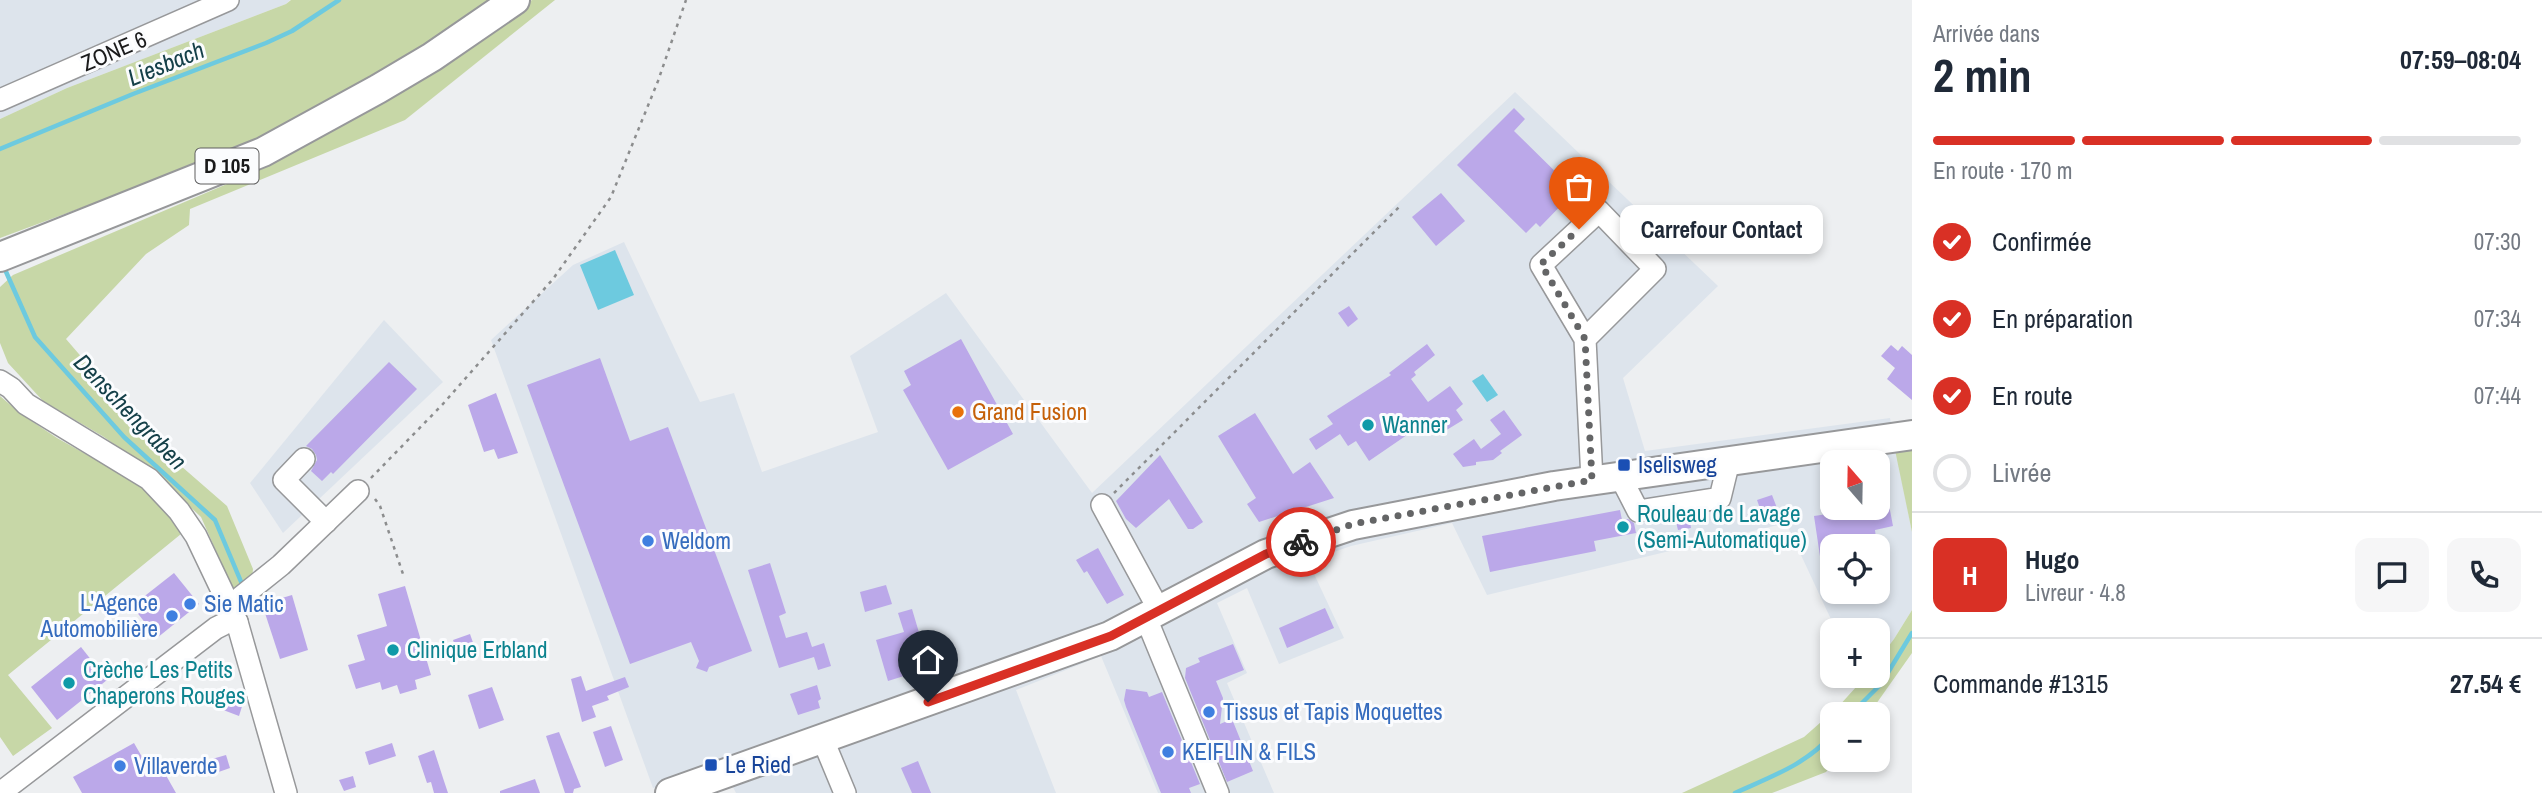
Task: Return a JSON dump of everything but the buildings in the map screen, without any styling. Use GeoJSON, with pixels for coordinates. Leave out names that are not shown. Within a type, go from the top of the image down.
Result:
{"type":"FeatureCollection","features":[{"type":"Feature","properties":{"kind":"main road","name":"D 105"},"geometry":{"type":"LineString","coordinates":[[6,255],[263,152],[411,70],[515,0]]}},
{"type":"Feature","properties":{"kind":"main road"},"geometry":{"type":"LineString","coordinates":[[670,793],[1111,636],[1266,554],[1353,524],[1592,480],[1912,435]]}},
{"type":"Feature","properties":{"kind":"street","name":"ZONE 6"},"geometry":{"type":"LineString","coordinates":[[0,100],[228,0]]}},
{"type":"Feature","properties":{"kind":"street"},"geometry":{"type":"LineString","coordinates":[[1585,339],[1655,269],[1599,211],[1541,264],[1585,339],[1592,480]]}},
{"type":"Feature","properties":{"kind":"street"},"geometry":{"type":"LineString","coordinates":[[0,364],[6,384],[26,404],[149,479],[179,511],[197,536],[234,616],[286,793]]}},
{"type":"Feature","properties":{"kind":"street"},"geometry":{"type":"LineString","coordinates":[[304,459],[284,480],[326,522]]}},
{"type":"Feature","properties":{"kind":"street"},"geometry":{"type":"LineString","coordinates":[[0,793],[226,623],[234,616],[241,597],[281,565],[358,491]]}},
{"type":"Feature","properties":{"kind":"street"},"geometry":{"type":"LineString","coordinates":[[1102,505],[1152,614],[1218,793]]}},
{"type":"Feature","properties":{"kind":"street"},"geometry":{"type":"LineString","coordinates":[[823,740],[845,793]]}},
{"type":"Feature","properties":{"kind":"path"},"geometry":{"type":"LineString","coordinates":[[404,577],[380,506],[375,499],[358,491],[442,405],[553,279],[586,235],[611,197],[659,81],[686,0]]}},
{"type":"Feature","properties":{"kind":"path"},"geometry":{"type":"LineString","coordinates":[[1102,505],[1400,206]]}},
{"type":"Feature","properties":{"kind":"shaded area"},"geometry":{"type":"Polygon","coordinates":[[[0,0],[290,0],[286,4],[67,88],[0,119],[0,0]]]}},
{"type":"Feature","properties":{"kind":"shaded area"},"geometry":{"type":"Polygon","coordinates":[[[1515,92],[1718,286],[1623,378],[1645,451],[1890,418],[1912,532],[1912,610],[1890,644],[1890,618],[1830,618],[1824,604],[1890,604],[1890,534],[1820,534],[1820,596],[1786,523],[1487,595],[1452,523],[1351,546],[1308,561],[1344,638],[1279,664],[1247,588],[1217,603],[1247,673],[1227,683],[1274,793],[1158,793],[1101,656],[1016,690],[1056,793],[736,793],[727,775],[653,788],[491,340],[573,265],[624,242],[700,402],[734,393],[762,472],[878,432],[850,356],[946,293],[1092,493],[1515,92]]]}},
{"type":"Feature","properties":{"kind":"shaded area"},"geometry":{"type":"Polygon","coordinates":[[[384,320],[443,382],[283,533],[250,483],[384,320]]]}},
{"type":"Feature","properties":{"kind":"green space"},"geometry":{"type":"Polygon","coordinates":[[[291,0],[494,0],[426,48],[240,149],[0,238],[0,119],[67,88],[291,0]]]}},
{"type":"Feature","properties":{"kind":"green space"},"geometry":{"type":"Polygon","coordinates":[[[532,0],[555,0],[405,120],[190,209],[189,225],[146,254],[66,339],[158,446],[227,506],[253,569],[252,579],[238,589],[232,587],[201,517],[154,473],[104,437],[43,401],[8,363],[0,343],[0,287],[13,275],[234,181],[399,89],[475,41],[532,0]]]}},
{"type":"Feature","properties":{"kind":"green space"},"geometry":{"type":"Polygon","coordinates":[[[0,396],[57,438],[141,485],[181,534],[8,675],[52,728],[13,756],[0,737],[0,396]]]}},
{"type":"Feature","properties":{"kind":"green space"},"geometry":{"type":"Polygon","coordinates":[[[1912,448],[1912,532],[1895,450],[1912,448]]]}},
{"type":"Feature","properties":{"kind":"green space"},"geometry":{"type":"Polygon","coordinates":[[[1912,610],[1912,653],[1890,684],[1890,644],[1912,610]]]}},
{"type":"Feature","properties":{"kind":"green space"},"geometry":{"type":"Polygon","coordinates":[[[1855,688],[1887,688],[1877,702],[1843,702],[1855,688]]]}},
{"type":"Feature","properties":{"kind":"green space"},"geometry":{"type":"Polygon","coordinates":[[[1820,723],[1820,772],[1826,772],[1772,793],[1682,793],[1804,737],[1820,723]]]}},
{"type":"Feature","properties":{"kind":"water"},"geometry":{"type":"Polygon","coordinates":[[[615,250],[634,295],[598,310],[580,265],[615,250]]]}},
{"type":"Feature","properties":{"kind":"water"},"geometry":{"type":"Polygon","coordinates":[[[1483,374],[1498,395],[1487,402],[1472,381],[1483,374]]]}},
{"type":"Feature","properties":{"kind":"waterway","name":"Liesbach"},"geometry":{"type":"LineString","coordinates":[[0,149],[266,43],[292,31],[339,0]]}},
{"type":"Feature","properties":{"kind":"waterway","name":"Denschengraben"},"geometry":{"type":"LineString","coordinates":[[3,265],[35,337],[124,437],[215,520],[242,584]]}},
{"type":"Feature","properties":{"kind":"waterway"},"geometry":{"type":"LineString","coordinates":[[1863,702],[1881,684],[1912,633]]}},
{"type":"Feature","properties":{"kind":"waterway"},"geometry":{"type":"LineString","coordinates":[[1735,793],[1800,762],[1820,746]]}},
{"type":"Feature","properties":{"kind":"way so far"},"geometry":{"type":"LineString","coordinates":[[1301,542],[1353,524],[1592,480],[1585,339],[1541,264],[1579,229]]}},
{"type":"Feature","properties":{"kind":"place","name":"Carrefour Contact"},"geometry":{"type":"Point","coordinates":[1579,229]}},
{"type":"Feature","properties":{"kind":"place","name":"Grand Fusion"},"geometry":{"type":"Point","coordinates":[958,412]}},
{"type":"Feature","properties":{"kind":"place","name":"Wanner"},"geometry":{"type":"Point","coordinates":[1368,425]}},
{"type":"Feature","properties":{"kind":"place","name":"Iselisweg"},"geometry":{"type":"Point","coordinates":[1624,465]}},
{"type":"Feature","properties":{"kind":"place","name":"Rouleau de Lavage (Semi-Automatique)"},"geometry":{"type":"Point","coordinates":[1623,527]}},
{"type":"Feature","properties":{"kind":"place","name":"Weldom"},"geometry":{"type":"Point","coordinates":[648,541]}},
{"type":"Feature","properties":{"kind":"place","name":"Sie Matic"},"geometry":{"type":"Point","coordinates":[190,604]}},
{"type":"Feature","properties":{"kind":"place","name":"L'Agence Automobilière"},"geometry":{"type":"Point","coordinates":[172,616]}},
{"type":"Feature","properties":{"kind":"place","name":"Clinique Erbland"},"geometry":{"type":"Point","coordinates":[393,650]}},
{"type":"Feature","properties":{"kind":"place","name":"Crèche Les Petits Chaperons Rouges"},"geometry":{"type":"Point","coordinates":[69,683]}},
{"type":"Feature","properties":{"kind":"place","name":"Tissus et Tapis Moquettes"},"geometry":{"type":"Point","coordinates":[1209,712]}},
{"type":"Feature","properties":{"kind":"place","name":"KEIFLIN & FILS"},"geometry":{"type":"Point","coordinates":[1168,752]}},
{"type":"Feature","properties":{"kind":"place","name":"Le Ried"},"geometry":{"type":"Point","coordinates":[711,765]}},
{"type":"Feature","properties":{"kind":"place","name":"Villaverde"},"geometry":{"type":"Point","coordinates":[120,766]}},
{"type":"Feature","properties":{"kind":"route"},"geometry":{"type":"LineString","coordinates":[[928,702],[1111,636],[1266,554],[1301,542]]}}]}
